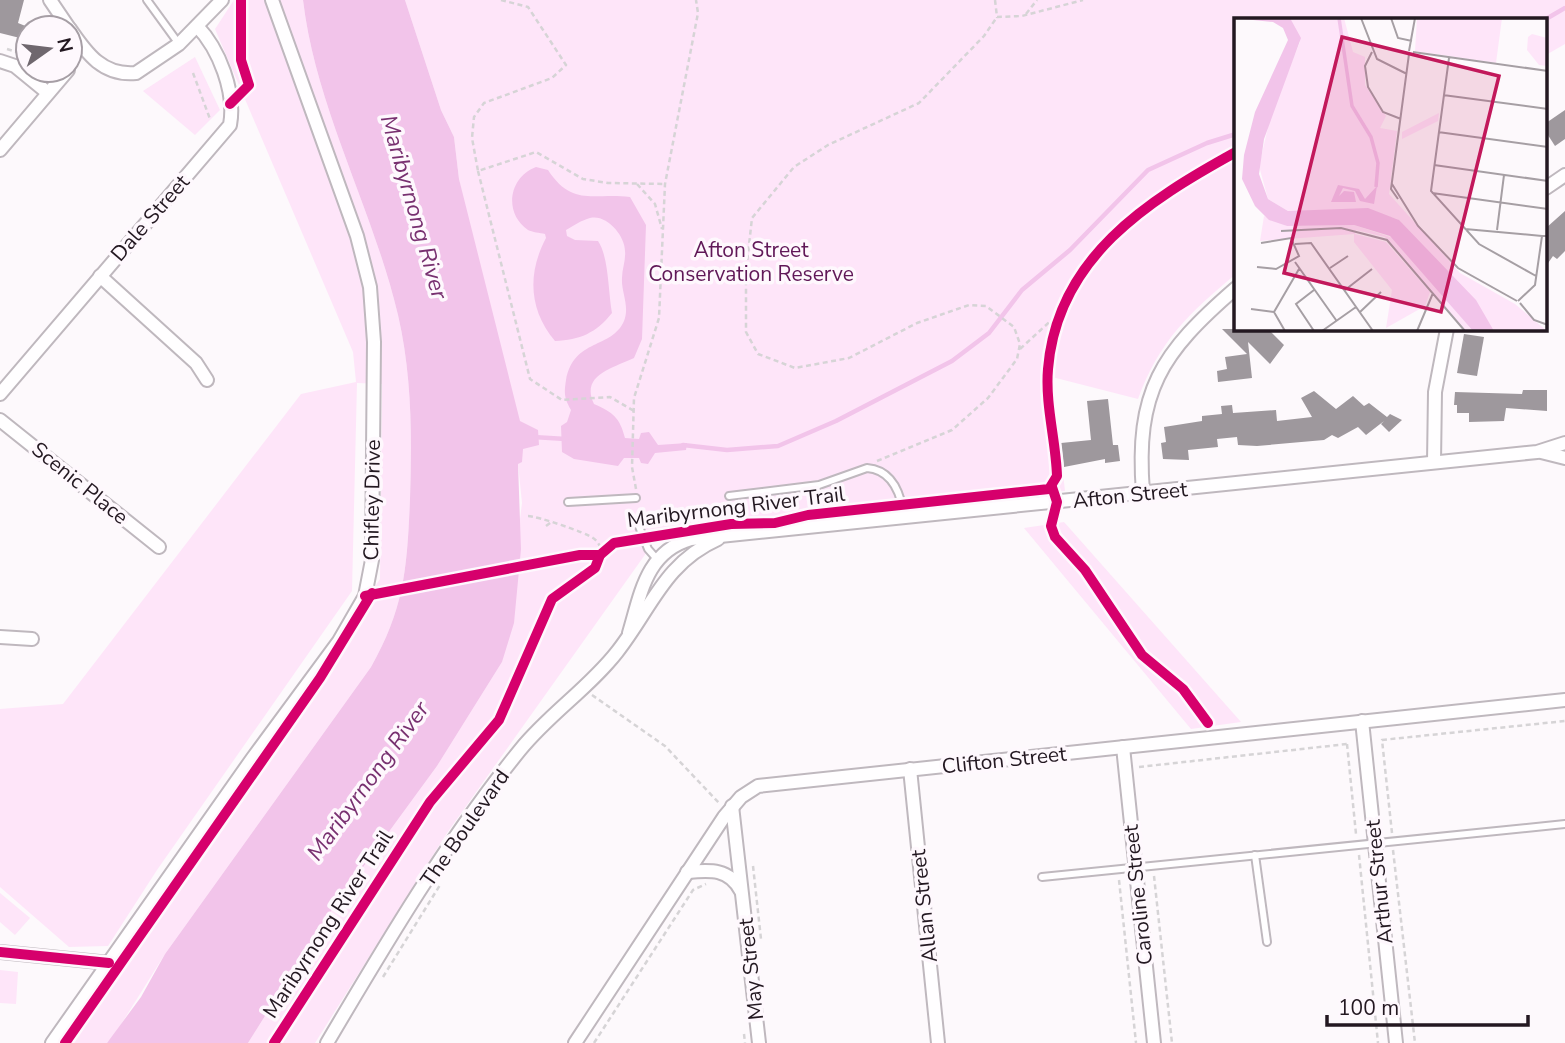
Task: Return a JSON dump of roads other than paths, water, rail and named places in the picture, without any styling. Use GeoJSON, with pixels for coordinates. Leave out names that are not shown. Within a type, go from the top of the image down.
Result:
{"type":"FeatureCollection","features":[{"type":"Feature","properties":{"kind":"street"},"geometry":{"type":"LineString","coordinates":[[84,49],[101,66],[128,74],[142,70],[179,44],[222,0]]}},
{"type":"Feature","properties":{"kind":"street","name":"Chifley Drive"},"geometry":{"type":"LineString","coordinates":[[52,1043],[252,759],[340,641],[365,596],[372,560],[374,342],[370,287],[357,236],[271,0]]}},
{"type":"Feature","properties":{"kind":"street","name":"Dale Street"},"geometry":{"type":"LineString","coordinates":[[0,394],[230,125],[230,104],[216,49],[197,26]]}},
{"type":"Feature","properties":{"kind":"street"},"geometry":{"type":"LineString","coordinates":[[0,61],[15,66],[48,93]]}},
{"type":"Feature","properties":{"kind":"street"},"geometry":{"type":"LineString","coordinates":[[0,150],[56,84]]}},
{"type":"Feature","properties":{"kind":"street"},"geometry":{"type":"LineString","coordinates":[[1548,187],[1565,175]]}},
{"type":"Feature","properties":{"kind":"street"},"geometry":{"type":"LineString","coordinates":[[100,276],[196,363],[207,380]]}},
{"type":"Feature","properties":{"kind":"street"},"geometry":{"type":"LineString","coordinates":[[1143,493],[1141,434],[1148,400],[1160,371],[1189,331],[1234,290]]}},
{"type":"Feature","properties":{"kind":"street"},"geometry":{"type":"LineString","coordinates":[[1434,462],[1436,392],[1447,331]]}},
{"type":"Feature","properties":{"kind":"street","name":"Scenic Place"},"geometry":{"type":"LineString","coordinates":[[0,420],[159,547]]}},
{"type":"Feature","properties":{"kind":"street"},"geometry":{"type":"LineString","coordinates":[[1565,444],[1565,457]]}},
{"type":"Feature","properties":{"kind":"street","name":"Afton Street"},"geometry":{"type":"LineString","coordinates":[[727,537],[1537,452],[1565,444]]}},
{"type":"Feature","properties":{"kind":"street","name":"Afton Street"},"geometry":{"type":"LineString","coordinates":[[1537,452],[1565,457]]}},
{"type":"Feature","properties":{"kind":"street"},"geometry":{"type":"LineString","coordinates":[[656,558],[679,542],[704,537],[727,537]]}},
{"type":"Feature","properties":{"kind":"street","name":"The Boulevard"},"geometry":{"type":"LineString","coordinates":[[327,1043],[407,912],[522,747],[616,653],[650,599],[682,562],[705,545],[727,537]]}},
{"type":"Feature","properties":{"kind":"street","name":"The Boulevard"},"geometry":{"type":"LineString","coordinates":[[629,633],[644,581],[656,558]]}},
{"type":"Feature","properties":{"kind":"street"},"geometry":{"type":"LineString","coordinates":[[0,637],[32,639]]}},
{"type":"Feature","properties":{"kind":"street","name":"Clifton Street"},"geometry":{"type":"LineString","coordinates":[[575,1043],[687,872],[726,804],[758,786],[1565,700]]}},
{"type":"Feature","properties":{"kind":"street","name":"Arthur Street"},"geometry":{"type":"LineString","coordinates":[[1362,721],[1396,1043]]}},
{"type":"Feature","properties":{"kind":"street","name":"Caroline Street"},"geometry":{"type":"LineString","coordinates":[[1123,747],[1154,1043]]}},
{"type":"Feature","properties":{"kind":"street","name":"Allan Street"},"geometry":{"type":"LineString","coordinates":[[910,769],[938,1043]]}},
{"type":"Feature","properties":{"kind":"street","name":"May Street"},"geometry":{"type":"LineString","coordinates":[[726,804],[743,894],[759,1043]]}},
{"type":"Feature","properties":{"kind":"street","name":"May Street"},"geometry":{"type":"LineString","coordinates":[[687,872],[718,871],[730,876],[743,894]]}},
{"type":"Feature","properties":{"kind":"street"},"geometry":{"type":"LineString","coordinates":[[0,952],[109,963]]}},
{"type":"Feature","properties":{"kind":"lane"},"geometry":{"type":"LineString","coordinates":[[147,0],[179,44]]}},
{"type":"Feature","properties":{"kind":"lane"},"geometry":{"type":"LineString","coordinates":[[729,496],[819,485],[867,468],[878,470],[895,484],[904,518]]}},
{"type":"Feature","properties":{"kind":"lane"},"geometry":{"type":"LineString","coordinates":[[568,502],[636,498]]}},
{"type":"Feature","properties":{"kind":"lane"},"geometry":{"type":"LineString","coordinates":[[727,537],[731,514]]}},
{"type":"Feature","properties":{"kind":"lane"},"geometry":{"type":"LineString","coordinates":[[638,524],[648,549],[656,558]]}},
{"type":"Feature","properties":{"kind":"lane"},"geometry":{"type":"LineString","coordinates":[[1042,877],[1565,824]]}},
{"type":"Feature","properties":{"kind":"lane"},"geometry":{"type":"LineString","coordinates":[[1255,855],[1267,942]]}},
{"type":"Feature","properties":{"kind":"water","name":"Maribyrnong River"},"geometry":{"type":"Polygon","coordinates":[[[303,0],[405,0],[441,110],[454,137],[459,179],[520,421],[538,430],[539,445],[523,449],[522,462],[518,464],[521,549],[514,623],[502,662],[437,766],[331,911],[248,1043],[107,1043],[141,997],[165,954],[371,667],[391,625],[402,586],[407,546],[411,452],[410,406],[403,338],[387,276],[320,80],[303,0]]]}},
{"type":"Feature","properties":{"kind":"water"},"geometry":{"type":"Polygon","coordinates":[[[536,167],[548,170],[566,190],[575,194],[630,197],[646,225],[642,339],[634,358],[608,369],[595,379],[591,394],[594,404],[611,413],[618,421],[625,438],[639,439],[641,433],[649,432],[658,445],[687,443],[686,450],[655,453],[648,464],[641,463],[639,458],[624,458],[618,466],[574,459],[562,452],[561,426],[567,422],[571,410],[565,392],[570,367],[585,350],[618,330],[626,315],[622,283],[625,251],[622,239],[614,227],[603,219],[590,218],[566,230],[567,236],[575,240],[598,241],[602,248],[612,313],[600,326],[587,334],[555,341],[540,317],[534,291],[536,265],[545,234],[528,230],[520,223],[512,205],[512,196],[520,179],[536,167]]]}},
{"type":"Feature","properties":{"kind":"waterway"},"geometry":{"type":"LineString","coordinates":[[1548,18],[1565,8]]}},
{"type":"Feature","properties":{"kind":"waterway"},"geometry":{"type":"LineString","coordinates":[[683,445],[727,450],[778,446],[836,421],[952,361],[989,333],[1022,290],[1070,250],[1148,170],[1207,143],[1234,135]]}},
{"type":"Feature","properties":{"kind":"waterway"},"geometry":{"type":"LineString","coordinates":[[533,437],[566,439]]}},
{"type":"Feature","properties":{"kind":"park label","name":"Afton Street Conservation Reserve"},"geometry":{"type":"Point","coordinates":[751,262]}}]}
